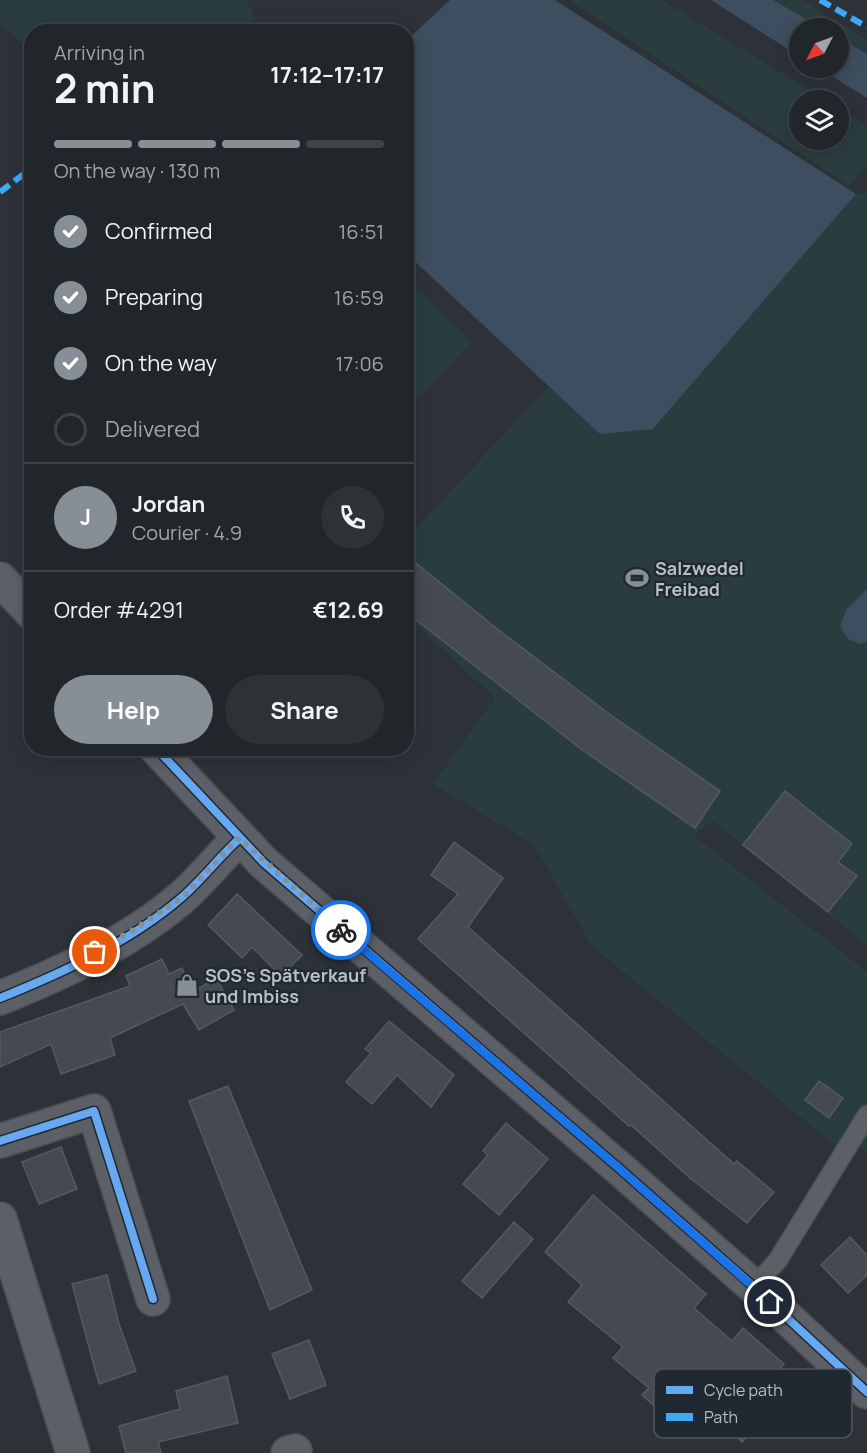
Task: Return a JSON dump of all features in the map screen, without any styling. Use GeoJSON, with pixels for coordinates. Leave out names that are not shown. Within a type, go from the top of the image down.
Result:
{"type":"FeatureCollection","features":[{"type":"Feature","properties":{"kind":"street"},"geometry":{"type":"LineString","coordinates":[[0,579],[24,604]]}},
{"type":"Feature","properties":{"kind":"street"},"geometry":{"type":"LineString","coordinates":[[163,756],[239,838],[310,903],[620,1169],[754,1287],[842,1369]]}},
{"type":"Feature","properties":{"kind":"street"},"geometry":{"type":"LineString","coordinates":[[0,998],[87,957],[164,911],[183,897],[239,838]]}},
{"type":"Feature","properties":{"kind":"street"},"geometry":{"type":"LineString","coordinates":[[0,1142],[94,1111],[153,1299]]}},
{"type":"Feature","properties":{"kind":"street"},"geometry":{"type":"LineString","coordinates":[[0,1219],[12,1301],[73,1453]]}},
{"type":"Feature","properties":{"kind":"street"},"geometry":{"type":"LineString","coordinates":[[852,1378],[867,1392]]}},
{"type":"Feature","properties":{"kind":"lane"},"geometry":{"type":"LineString","coordinates":[[754,1287],[778,1260],[867,1115]]}},
{"type":"Feature","properties":{"kind":"shaded area"},"geometry":{"type":"Polygon","coordinates":[[[0,0],[246,0],[254,19],[248,24],[24,24],[24,46],[0,23],[0,0]]]}},
{"type":"Feature","properties":{"kind":"shaded area"},"geometry":{"type":"Polygon","coordinates":[[[569,0],[662,0],[810,90],[789,90],[789,146],[569,0]]]}},
{"type":"Feature","properties":{"kind":"shaded area"},"geometry":{"type":"Polygon","coordinates":[[[773,0],[803,0],[832,18],[804,18],[773,0]]]}},
{"type":"Feature","properties":{"kind":"shaded area"},"geometry":{"type":"Polygon","coordinates":[[[849,29],[867,40],[867,54],[849,44],[849,29]]]}},
{"type":"Feature","properties":{"kind":"shaded area"},"geometry":{"type":"Polygon","coordinates":[[[849,114],[867,126],[867,164],[850,186],[796,150],[849,150],[849,114]]]}},
{"type":"Feature","properties":{"kind":"shaded area","name":"Salzwedel Freibad"},"geometry":{"type":"Polygon","coordinates":[[[856,194],[867,194],[867,945],[713,821],[693,835],[867,972],[867,1151],[835,1145],[592,946],[534,845],[433,784],[495,698],[414,623],[414,530],[549,386],[600,433],[654,429],[856,194]]]}},
{"type":"Feature","properties":{"kind":"shaded area"},"geometry":{"type":"Polygon","coordinates":[[[414,285],[472,342],[414,402],[414,285]]]}},
{"type":"Feature","properties":{"kind":"water"},"geometry":{"type":"Polygon","coordinates":[[[450,0],[555,0],[856,194],[653,429],[600,434],[414,261],[414,33],[450,0]]]}},
{"type":"Feature","properties":{"kind":"water"},"geometry":{"type":"Polygon","coordinates":[[[711,0],[773,0],[804,18],[789,18],[789,50],[711,0]]]}},
{"type":"Feature","properties":{"kind":"water"},"geometry":{"type":"Polygon","coordinates":[[[849,44],[867,54],[867,98],[835,78],[849,78],[849,44]]]}},
{"type":"Feature","properties":{"kind":"water"},"geometry":{"type":"Polygon","coordinates":[[[867,589],[867,641],[861,644],[848,639],[840,626],[846,610],[867,589]]]}},
{"type":"Feature","properties":{"kind":"building"},"geometry":{"type":"Polygon","coordinates":[[[414,561],[501,632],[612,716],[720,791],[695,828],[581,749],[414,618],[414,561]]]}},
{"type":"Feature","properties":{"kind":"building"},"geometry":{"type":"Polygon","coordinates":[[[785,791],[852,844],[838,862],[857,876],[828,912],[743,845],[785,791]]]}},
{"type":"Feature","properties":{"kind":"building"},"geometry":{"type":"Polygon","coordinates":[[[454,842],[503,878],[468,927],[734,1164],[737,1161],[774,1192],[747,1223],[690,1178],[631,1125],[629,1126],[418,939],[458,894],[431,875],[454,842]]]}},
{"type":"Feature","properties":{"kind":"building"},"geometry":{"type":"Polygon","coordinates":[[[237,894],[302,955],[281,976],[252,947],[242,958],[208,925],[237,894]]]}},
{"type":"Feature","properties":{"kind":"building"},"geometry":{"type":"Polygon","coordinates":[[[162,959],[169,974],[182,968],[193,992],[216,978],[234,1010],[199,1030],[183,1004],[110,1038],[115,1055],[61,1074],[51,1044],[0,1067],[0,1032],[130,986],[126,976],[162,959]]]}},
{"type":"Feature","properties":{"kind":"building"},"geometry":{"type":"Polygon","coordinates":[[[389,1021],[454,1075],[431,1107],[397,1075],[372,1104],[346,1082],[371,1053],[365,1049],[389,1021]]]}},
{"type":"Feature","properties":{"kind":"building"},"geometry":{"type":"Polygon","coordinates":[[[819,1081],[843,1098],[829,1118],[805,1100],[819,1081]]]}},
{"type":"Feature","properties":{"kind":"building"},"geometry":{"type":"Polygon","coordinates":[[[228,1086],[312,1290],[270,1310],[189,1101],[228,1086]]]}},
{"type":"Feature","properties":{"kind":"building"},"geometry":{"type":"Polygon","coordinates":[[[506,1123],[548,1159],[499,1215],[463,1184],[488,1155],[483,1151],[506,1123]]]}},
{"type":"Feature","properties":{"kind":"building"},"geometry":{"type":"Polygon","coordinates":[[[61,1147],[77,1189],[39,1204],[22,1162],[61,1147]]]}},
{"type":"Feature","properties":{"kind":"building"},"geometry":{"type":"Polygon","coordinates":[[[593,1195],[706,1294],[694,1308],[732,1341],[743,1328],[784,1364],[780,1369],[654,1369],[654,1406],[642,1395],[649,1388],[613,1358],[623,1347],[568,1302],[582,1285],[545,1252],[593,1195]]]}},
{"type":"Feature","properties":{"kind":"building"},"geometry":{"type":"Polygon","coordinates":[[[514,1222],[533,1239],[482,1298],[462,1281],[514,1222]]]}},
{"type":"Feature","properties":{"kind":"building"},"geometry":{"type":"Polygon","coordinates":[[[850,1237],[867,1255],[867,1275],[848,1293],[821,1265],[850,1237]]]}},
{"type":"Feature","properties":{"kind":"building"},"geometry":{"type":"Polygon","coordinates":[[[107,1275],[119,1324],[136,1371],[99,1384],[72,1284],[107,1275]]]}},
{"type":"Feature","properties":{"kind":"building"},"geometry":{"type":"Polygon","coordinates":[[[309,1340],[326,1385],[290,1399],[272,1354],[309,1340]]]}},
{"type":"Feature","properties":{"kind":"building"},"geometry":{"type":"Polygon","coordinates":[[[227,1376],[238,1423],[158,1442],[161,1453],[126,1453],[119,1426],[180,1409],[176,1391],[227,1376]]]}},
{"type":"Feature","properties":{"kind":"marked path"},"geometry":{"type":"LineString","coordinates":[[820,0],[867,27]]}},
{"type":"Feature","properties":{"kind":"marked path"},"geometry":{"type":"LineString","coordinates":[[0,192],[24,174]]}},
{"type":"Feature","properties":{"kind":"cycle path"},"geometry":{"type":"LineString","coordinates":[[164,756],[264,863],[620,1169],[754,1287],[842,1369]]}},
{"type":"Feature","properties":{"kind":"cycle path"},"geometry":{"type":"LineString","coordinates":[[0,998],[71,967],[140,929],[189,891],[239,839]]}},
{"type":"Feature","properties":{"kind":"cycle path"},"geometry":{"type":"LineString","coordinates":[[0,1141],[94,1111],[153,1299]]}},
{"type":"Feature","properties":{"kind":"cycle path"},"geometry":{"type":"LineString","coordinates":[[852,1378],[867,1392]]}},
{"type":"Feature","properties":{"kind":"way so far"},"geometry":{"type":"LineString","coordinates":[[95,952],[113,943],[183,897],[239,838],[264,863],[341,930]]}},
{"type":"Feature","properties":{"kind":"place","name":"Salzwedel Freibad"},"geometry":{"type":"Point","coordinates":[637,578]}},
{"type":"Feature","properties":{"kind":"place","name":"SOS's Spätverkauf und Imbiss"},"geometry":{"type":"Point","coordinates":[187,985]}},
{"type":"Feature","properties":{"kind":"route"},"geometry":{"type":"LineString","coordinates":[[341,930],[620,1169],[770,1302]]}}]}
